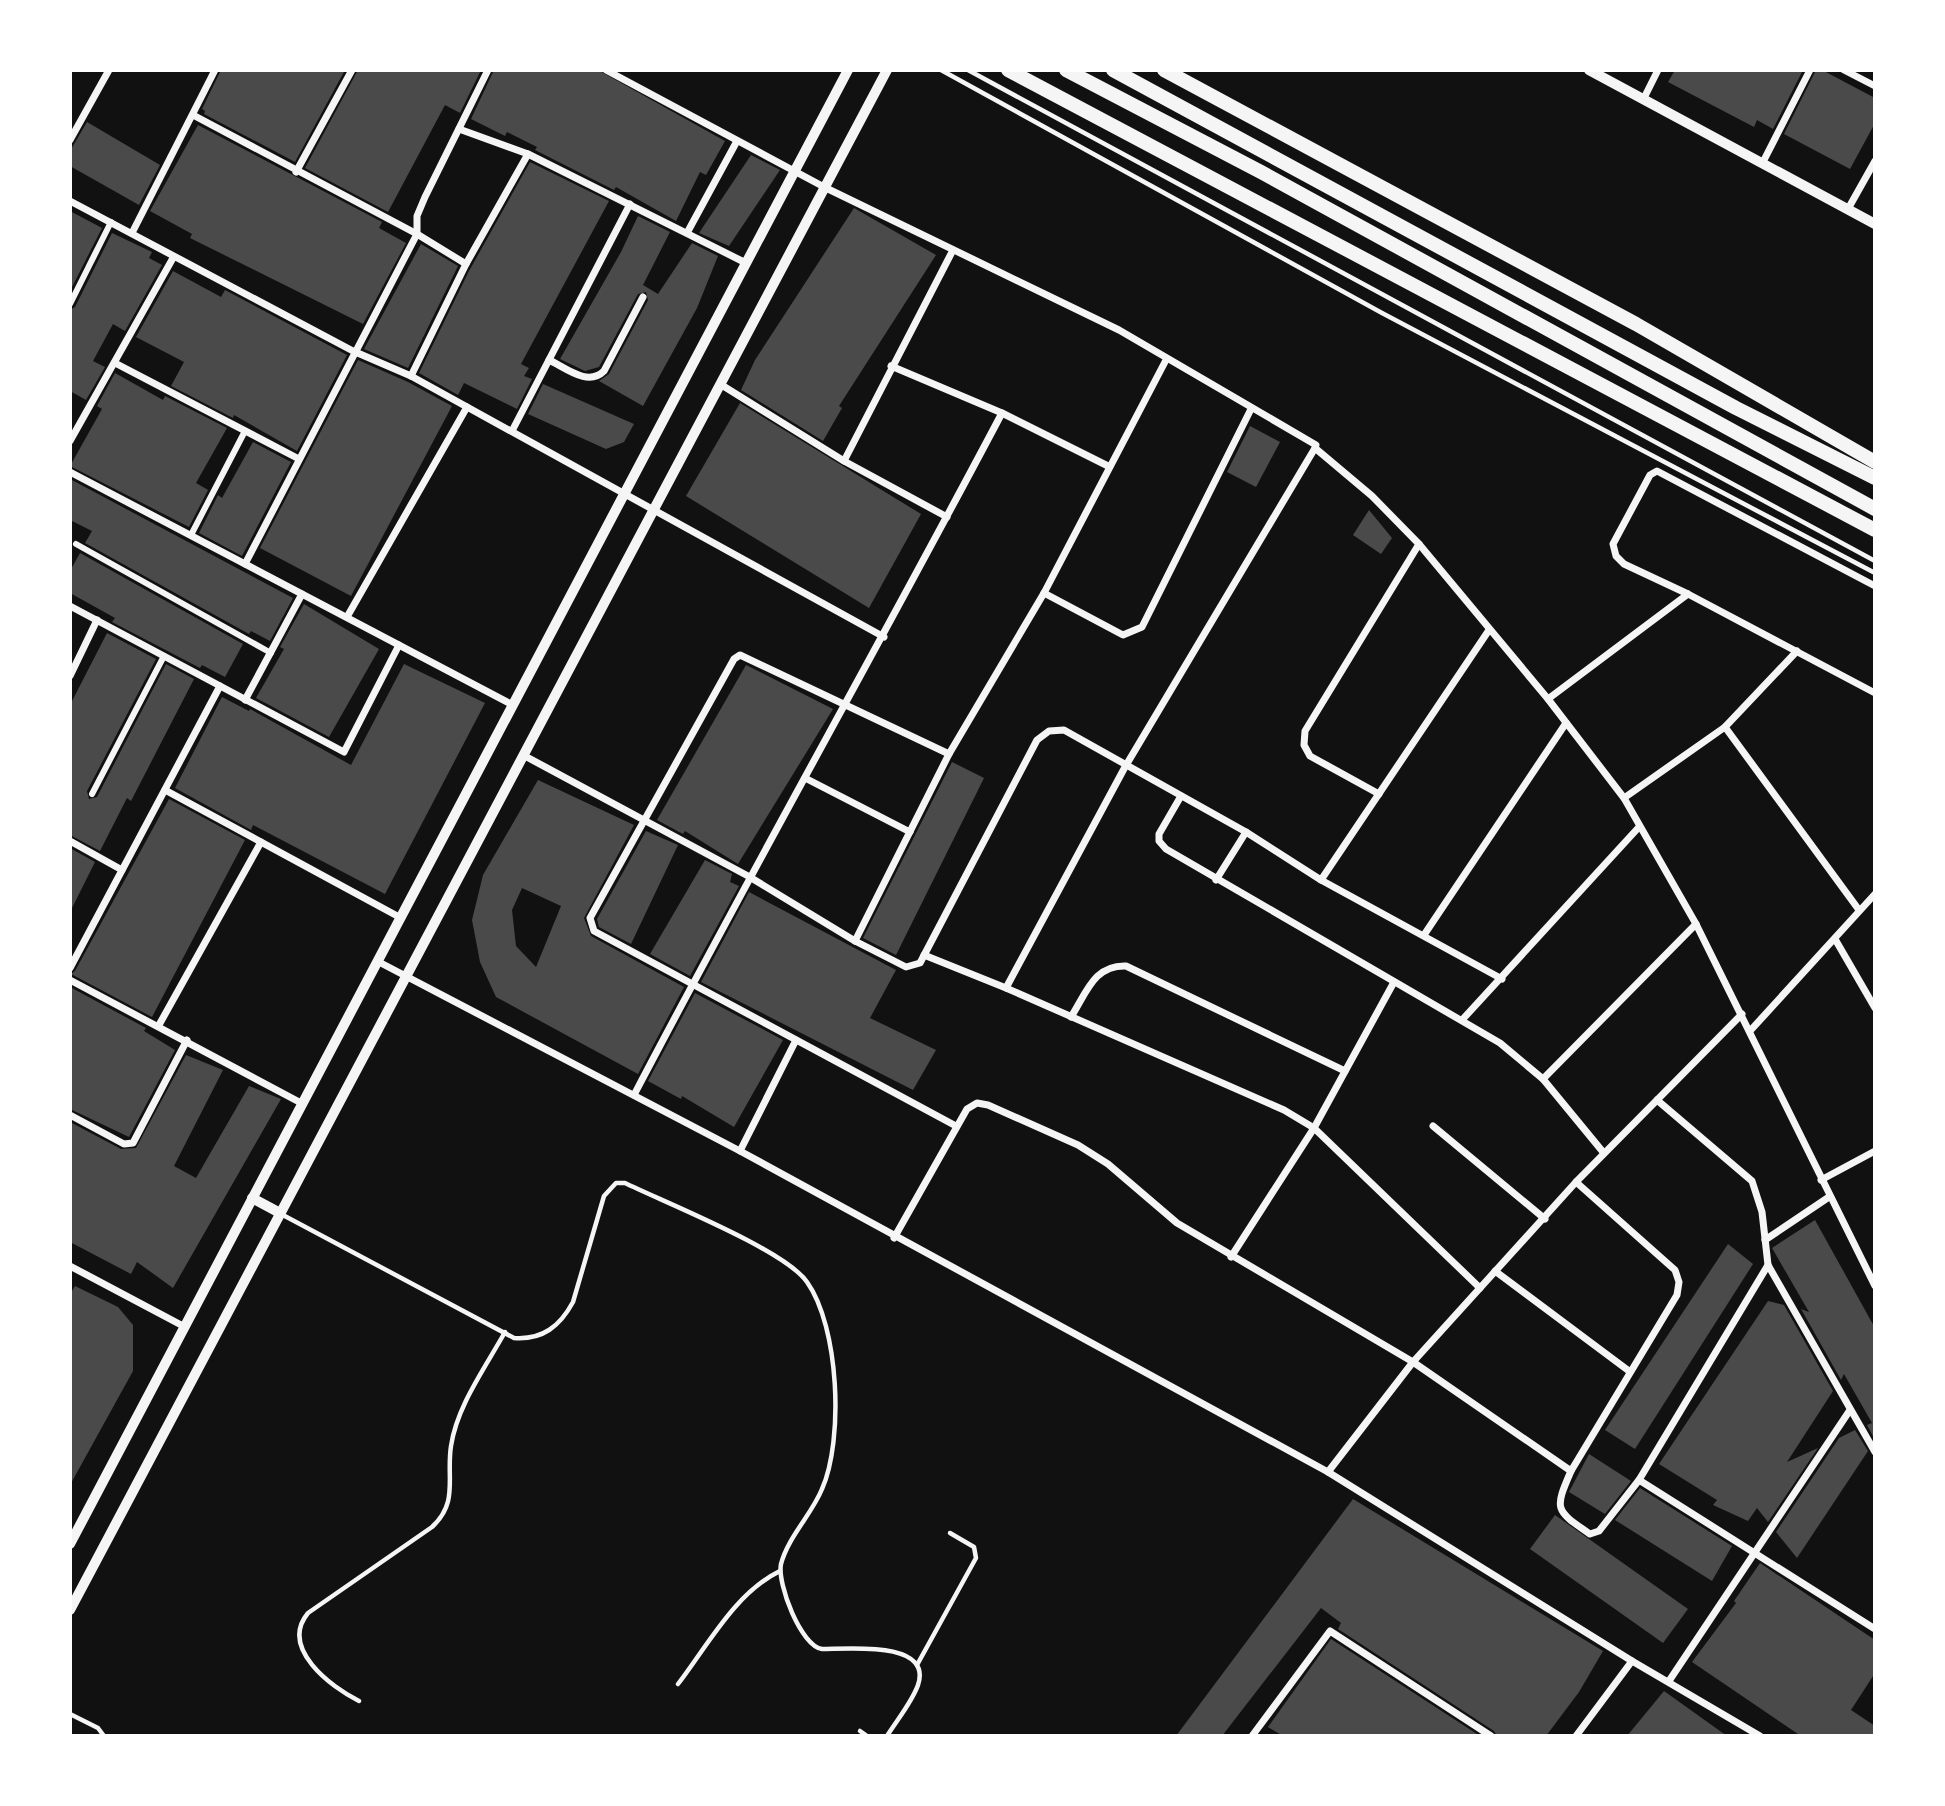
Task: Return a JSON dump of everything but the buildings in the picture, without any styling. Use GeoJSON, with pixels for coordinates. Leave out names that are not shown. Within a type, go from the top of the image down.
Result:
{"type":"FeatureCollection","features":[{"type":"Feature","properties":{"kind":"main road"},"geometry":{"type":"LineString","coordinates":[[1009,70],[1875,530]]}},
{"type":"Feature","properties":{"kind":"main road"},"geometry":{"type":"LineString","coordinates":[[1066,70],[1261,172],[1875,509]]}},
{"type":"Feature","properties":{"kind":"main road"},"geometry":{"type":"LineString","coordinates":[[1113,70],[1737,408],[1875,478]]}},
{"type":"Feature","properties":{"kind":"main road"},"geometry":{"type":"LineString","coordinates":[[1164,70],[1636,324],[1875,462]]}},
{"type":"Feature","properties":{"kind":"street"},"geometry":{"type":"LineString","coordinates":[[70,140],[109,70]]}},
{"type":"Feature","properties":{"kind":"street"},"geometry":{"type":"LineString","coordinates":[[132,233],[215,70]]}},
{"type":"Feature","properties":{"kind":"street"},"geometry":{"type":"LineString","coordinates":[[296,173],[352,70]]}},
{"type":"Feature","properties":{"kind":"street"},"geometry":{"type":"LineString","coordinates":[[245,564],[417,234],[418,216],[488,70]]}},
{"type":"Feature","properties":{"kind":"street"},"geometry":{"type":"LineString","coordinates":[[606,70],[826,188],[1119,330],[1166,360],[1316,445],[1315,448],[1372,496],[1419,544],[1548,699],[1624,798],[1696,924],[1875,1286]]}},
{"type":"Feature","properties":{"kind":"street"},"geometry":{"type":"LineString","coordinates":[[70,1544],[848,70]]}},
{"type":"Feature","properties":{"kind":"street"},"geometry":{"type":"LineString","coordinates":[[70,1610],[887,70]]}},
{"type":"Feature","properties":{"kind":"street"},"geometry":{"type":"LineString","coordinates":[[1588,70],[1875,224]]}},
{"type":"Feature","properties":{"kind":"street"},"geometry":{"type":"LineString","coordinates":[[1644,98],[1658,70]]}},
{"type":"Feature","properties":{"kind":"street"},"geometry":{"type":"LineString","coordinates":[[1763,162],[1810,70]]}},
{"type":"Feature","properties":{"kind":"street"},"geometry":{"type":"LineString","coordinates":[[1844,70],[1875,86]]}},
{"type":"Feature","properties":{"kind":"street"},"geometry":{"type":"LineString","coordinates":[[193,115],[296,173],[417,234],[466,264]]}},
{"type":"Feature","properties":{"kind":"street"},"geometry":{"type":"LineString","coordinates":[[458,129],[528,154],[746,262]]}},
{"type":"Feature","properties":{"kind":"street"},"geometry":{"type":"LineString","coordinates":[[687,233],[737,141]]}},
{"type":"Feature","properties":{"kind":"street"},"geometry":{"type":"LineString","coordinates":[[411,376],[466,264],[528,154]]}},
{"type":"Feature","properties":{"kind":"street"},"geometry":{"type":"LineString","coordinates":[[1848,209],[1875,161]]}},
{"type":"Feature","properties":{"kind":"street"},"geometry":{"type":"LineString","coordinates":[[70,201],[173,258],[354,351],[411,376],[623,496],[884,637]]}},
{"type":"Feature","properties":{"kind":"street"},"geometry":{"type":"LineString","coordinates":[[512,431],[630,204]]}},
{"type":"Feature","properties":{"kind":"street"},"geometry":{"type":"LineString","coordinates":[[70,304],[111,222]]}},
{"type":"Feature","properties":{"kind":"street"},"geometry":{"type":"LineString","coordinates":[[844,461],[953,250]]}},
{"type":"Feature","properties":{"kind":"street"},"geometry":{"type":"LineString","coordinates":[[70,442],[173,258]]}},
{"type":"Feature","properties":{"kind":"street"},"geometry":{"type":"LineString","coordinates":[[549,360],[584,377],[597,377],[604,371],[643,297]]}},
{"type":"Feature","properties":{"kind":"street"},"geometry":{"type":"LineString","coordinates":[[855,942],[949,754],[1044,593],[1108,466],[1166,360]]}},
{"type":"Feature","properties":{"kind":"street"},"geometry":{"type":"LineString","coordinates":[[114,363],[299,459]]}},
{"type":"Feature","properties":{"kind":"street"},"geometry":{"type":"LineString","coordinates":[[891,366],[1002,413],[1108,466]]}},
{"type":"Feature","properties":{"kind":"street"},"geometry":{"type":"LineString","coordinates":[[720,384],[844,461],[947,517]]}},
{"type":"Feature","properties":{"kind":"street"},"geometry":{"type":"LineString","coordinates":[[347,617],[467,407]]}},
{"type":"Feature","properties":{"kind":"street"},"geometry":{"type":"LineString","coordinates":[[1044,593],[1123,635],[1142,627],[1251,408]]}},
{"type":"Feature","properties":{"kind":"street"},"geometry":{"type":"LineString","coordinates":[[634,1096],[748,876],[884,637],[1002,413]]}},
{"type":"Feature","properties":{"kind":"street"},"geometry":{"type":"LineString","coordinates":[[191,535],[245,431]]}},
{"type":"Feature","properties":{"kind":"street"},"geometry":{"type":"LineString","coordinates":[[1006,988],[1125,766],[1315,448]]}},
{"type":"Feature","properties":{"kind":"street"},"geometry":{"type":"LineString","coordinates":[[1875,586],[1654,471],[1613,544],[1616,556],[1624,564],[1688,593],[1875,693]]}},
{"type":"Feature","properties":{"kind":"street"},"geometry":{"type":"LineString","coordinates":[[70,472],[513,705]]}},
{"type":"Feature","properties":{"kind":"street"},"geometry":{"type":"LineString","coordinates":[[76,544],[271,653]]}},
{"type":"Feature","properties":{"kind":"street"},"geometry":{"type":"LineString","coordinates":[[1379,794],[1310,755],[1304,745],[1305,731],[1419,544]]}},
{"type":"Feature","properties":{"kind":"street"},"geometry":{"type":"LineString","coordinates":[[1548,699],[1688,593]]}},
{"type":"Feature","properties":{"kind":"street"},"geometry":{"type":"LineString","coordinates":[[245,700],[302,594]]}},
{"type":"Feature","properties":{"kind":"street"},"geometry":{"type":"LineString","coordinates":[[70,606],[344,752],[399,645]]}},
{"type":"Feature","properties":{"kind":"street"},"geometry":{"type":"LineString","coordinates":[[70,676],[97,620]]}},
{"type":"Feature","properties":{"kind":"street"},"geometry":{"type":"LineString","coordinates":[[1321,880],[1489,630]]}},
{"type":"Feature","properties":{"kind":"street"},"geometry":{"type":"LineString","coordinates":[[1624,798],[1726,727],[1797,651]]}},
{"type":"Feature","properties":{"kind":"street"},"geometry":{"type":"LineString","coordinates":[[949,754],[740,655],[734,659],[642,819],[594,910],[590,926],[691,985],[956,1126]]}},
{"type":"Feature","properties":{"kind":"street"},"geometry":{"type":"LineString","coordinates":[[92,794],[164,656]]}},
{"type":"Feature","properties":{"kind":"street"},"geometry":{"type":"LineString","coordinates":[[70,968],[220,686]]}},
{"type":"Feature","properties":{"kind":"street"},"geometry":{"type":"LineString","coordinates":[[1424,935],[1566,723]]}},
{"type":"Feature","properties":{"kind":"street"},"geometry":{"type":"LineString","coordinates":[[1726,727],[1859,910]]}},
{"type":"Feature","properties":{"kind":"street"},"geometry":{"type":"LineString","coordinates":[[523,755],[748,876],[855,942],[906,967],[920,962],[1041,736],[1049,731],[1064,730],[1245,832],[1321,880],[1502,979]]}},
{"type":"Feature","properties":{"kind":"street"},"geometry":{"type":"LineString","coordinates":[[805,778],[910,832]]}},
{"type":"Feature","properties":{"kind":"street"},"geometry":{"type":"LineString","coordinates":[[164,790],[401,918]]}},
{"type":"Feature","properties":{"kind":"street"},"geometry":{"type":"LineString","coordinates":[[1181,796],[1159,834],[1159,841],[1166,849],[1500,1043],[1543,1079],[1604,1152]]}},
{"type":"Feature","properties":{"kind":"street"},"geometry":{"type":"LineString","coordinates":[[1462,1020],[1639,827]]}},
{"type":"Feature","properties":{"kind":"street"},"geometry":{"type":"LineString","coordinates":[[1216,880],[1245,832]]}},
{"type":"Feature","properties":{"kind":"street"},"geometry":{"type":"LineString","coordinates":[[70,841],[122,870]]}},
{"type":"Feature","properties":{"kind":"street"},"geometry":{"type":"LineString","coordinates":[[159,1025],[261,842]]}},
{"type":"Feature","properties":{"kind":"street"},"geometry":{"type":"LineString","coordinates":[[1749,1031],[1875,894]]}},
{"type":"Feature","properties":{"kind":"street"},"geometry":{"type":"LineString","coordinates":[[1543,1079],[1696,924]]}},
{"type":"Feature","properties":{"kind":"street"},"geometry":{"type":"LineString","coordinates":[[1835,939],[1875,1008]]}},
{"type":"Feature","properties":{"kind":"street"},"geometry":{"type":"LineString","coordinates":[[924,955],[1006,988],[1284,1110],[1314,1128],[1480,1288]]}},
{"type":"Feature","properties":{"kind":"street"},"geometry":{"type":"LineString","coordinates":[[377,961],[740,1152],[1328,1472],[1632,1661],[1760,1736]]}},
{"type":"Feature","properties":{"kind":"street"},"geometry":{"type":"LineString","coordinates":[[1071,1017],[1100,972],[1110,965],[1126,966],[1345,1071]]}},
{"type":"Feature","properties":{"kind":"street"},"geometry":{"type":"LineString","coordinates":[[70,980],[303,1104]]}},
{"type":"Feature","properties":{"kind":"street"},"geometry":{"type":"LineString","coordinates":[[1231,1257],[1314,1128],[1394,982]]}},
{"type":"Feature","properties":{"kind":"street"},"geometry":{"type":"LineString","coordinates":[[1328,1472],[1413,1362],[1495,1271],[1604,1152],[1742,1014]]}},
{"type":"Feature","properties":{"kind":"street"},"geometry":{"type":"LineString","coordinates":[[70,1115],[124,1144],[133,1143],[187,1040]]}},
{"type":"Feature","properties":{"kind":"street"},"geometry":{"type":"LineString","coordinates":[[740,1152],[796,1040]]}},
{"type":"Feature","properties":{"kind":"street"},"geometry":{"type":"LineString","coordinates":[[1657,1100],[1752,1181],[1759,1195],[1768,1265],[1875,1452]]}},
{"type":"Feature","properties":{"kind":"street"},"geometry":{"type":"LineString","coordinates":[[894,1238],[967,1109],[977,1104],[988,1105],[1078,1145],[1108,1164],[1177,1223],[1413,1362],[1571,1471]]}},
{"type":"Feature","properties":{"kind":"street"},"geometry":{"type":"LineString","coordinates":[[1433,1126],[1545,1219]]}},
{"type":"Feature","properties":{"kind":"street"},"geometry":{"type":"LineString","coordinates":[[1821,1180],[1875,1151]]}},
{"type":"Feature","properties":{"kind":"street"},"geometry":{"type":"LineString","coordinates":[[1576,1182],[1675,1270],[1679,1282],[1677,1295],[1571,1471],[1558,1507],[1562,1515],[1590,1534],[1599,1531],[1639,1480],[1768,1265]]}},
{"type":"Feature","properties":{"kind":"street"},"geometry":{"type":"LineString","coordinates":[[1765,1240],[1829,1197]]}},
{"type":"Feature","properties":{"kind":"street"},"geometry":{"type":"LineString","coordinates":[[252,1198],[280,1213]]}},
{"type":"Feature","properties":{"kind":"street"},"geometry":{"type":"LineString","coordinates":[[70,1266],[186,1327]]}},
{"type":"Feature","properties":{"kind":"street"},"geometry":{"type":"LineString","coordinates":[[1495,1271],[1629,1371]]}},
{"type":"Feature","properties":{"kind":"street"},"geometry":{"type":"LineString","coordinates":[[1669,1681],[1850,1410]]}},
{"type":"Feature","properties":{"kind":"street"},"geometry":{"type":"LineString","coordinates":[[1639,1480],[1875,1629]]}},
{"type":"Feature","properties":{"kind":"street"},"geometry":{"type":"LineString","coordinates":[[1252,1736],[1330,1631],[1491,1736]]}},
{"type":"Feature","properties":{"kind":"street"},"geometry":{"type":"LineString","coordinates":[[1576,1736],[1632,1661]]}},
{"type":"Feature","properties":{"kind":"lane"},"geometry":{"type":"LineString","coordinates":[[941,70],[1370,307],[1875,573]]}},
{"type":"Feature","properties":{"kind":"lane"},"geometry":{"type":"LineString","coordinates":[[968,70],[1875,562]]}},
{"type":"Feature","properties":{"kind":"lane"},"geometry":{"type":"LineString","coordinates":[[280,1213],[514,1338],[532,1338],[560,1323],[573,1302],[606,1190],[615,1183],[625,1183],[790,1264],[813,1292],[823,1322],[833,1377],[836,1426],[825,1483],[784,1556],[780,1571],[804,1637],[811,1646],[822,1650],[900,1652],[917,1665],[920,1676],[917,1688],[887,1736]]}},
{"type":"Feature","properties":{"kind":"lane"},"geometry":{"type":"LineString","coordinates":[[359,1701],[336,1687],[312,1664],[299,1642],[300,1626],[308,1613],[432,1527],[445,1512],[452,1493],[450,1449],[453,1433],[505,1332]]}},
{"type":"Feature","properties":{"kind":"lane"},"geometry":{"type":"LineString","coordinates":[[917,1665],[976,1558],[974,1547],[950,1533]]}},
{"type":"Feature","properties":{"kind":"lane"},"geometry":{"type":"LineString","coordinates":[[678,1684],[742,1600],[760,1582],[780,1571]]}},
{"type":"Feature","properties":{"kind":"lane"},"geometry":{"type":"LineString","coordinates":[[70,1714],[98,1728],[104,1736]]}},
{"type":"Feature","properties":{"kind":"lane"},"geometry":{"type":"LineString","coordinates":[[860,1731],[867,1736]]}}]}
